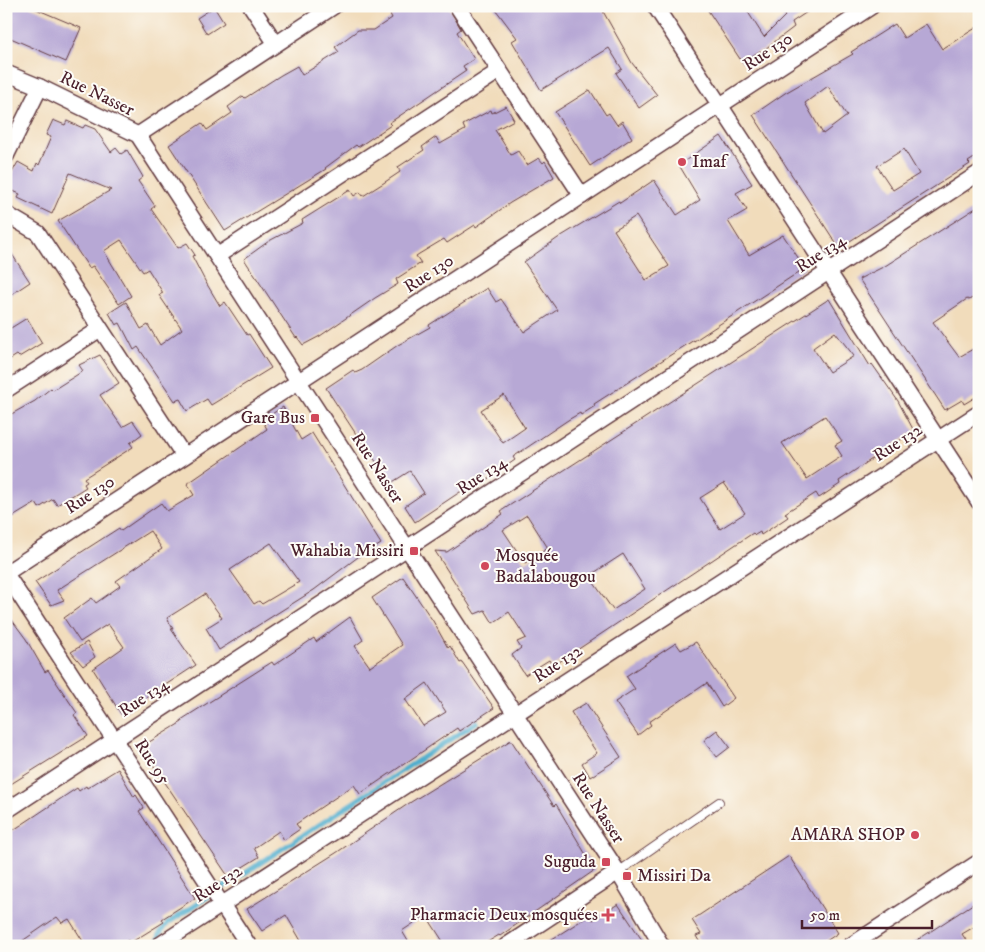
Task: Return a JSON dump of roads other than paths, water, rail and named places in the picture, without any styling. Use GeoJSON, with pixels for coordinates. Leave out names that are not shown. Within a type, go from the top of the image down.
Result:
{"type":"FeatureCollection","features":[{"type":"Feature","properties":{"kind":"street"},"geometry":{"type":"LineString","coordinates":[[251,6],[276,44]]}},
{"type":"Feature","properties":{"kind":"street"},"geometry":{"type":"LineString","coordinates":[[138,135],[334,6]]}},
{"type":"Feature","properties":{"kind":"street"},"geometry":{"type":"LineString","coordinates":[[457,6],[582,196]]}},
{"type":"Feature","properties":{"kind":"street"},"geometry":{"type":"LineString","coordinates":[[655,6],[979,502]]}},
{"type":"Feature","properties":{"kind":"street","name":"Rue 130"},"geometry":{"type":"LineString","coordinates":[[6,574],[720,106],[850,12],[872,6]]}},
{"type":"Feature","properties":{"kind":"street"},"geometry":{"type":"LineString","coordinates":[[217,256],[499,71]]}},
{"type":"Feature","properties":{"kind":"street","name":"Rue Nasser"},"geometry":{"type":"LineString","coordinates":[[6,72],[138,135],[618,872],[662,946]]}},
{"type":"Feature","properties":{"kind":"street"},"geometry":{"type":"LineString","coordinates":[[6,156],[40,87]]}},
{"type":"Feature","properties":{"kind":"street","name":"Rue 134"},"geometry":{"type":"LineString","coordinates":[[6,811],[979,172]]}},
{"type":"Feature","properties":{"kind":"street"},"geometry":{"type":"LineString","coordinates":[[6,214],[38,233],[184,456]]}},
{"type":"Feature","properties":{"kind":"street"},"geometry":{"type":"LineString","coordinates":[[6,390],[100,329]]}},
{"type":"Feature","properties":{"kind":"street","name":"Rue 132"},"geometry":{"type":"LineString","coordinates":[[166,943],[222,904],[979,413]]}},
{"type":"Feature","properties":{"kind":"street","name":"Rue 95"},"geometry":{"type":"LineString","coordinates":[[6,574],[249,946]]}},
{"type":"Feature","properties":{"kind":"street"},"geometry":{"type":"LineString","coordinates":[[850,946],[979,862]]}},
{"type":"Feature","properties":{"kind":"street"},"geometry":{"type":"LineString","coordinates":[[506,946],[618,872]]}},
{"type":"Feature","properties":{"kind":"lane"},"geometry":{"type":"LineString","coordinates":[[618,872],[719,802]]}},
{"type":"Feature","properties":{"kind":"waterway"},"geometry":{"type":"LineString","coordinates":[[158,941],[160,933],[168,923],[477,722]]}},
{"type":"Feature","properties":{"kind":"place","name":"Imaf"},"geometry":{"type":"Point","coordinates":[682,162]}},
{"type":"Feature","properties":{"kind":"place","name":"Gare Bus"},"geometry":{"type":"Point","coordinates":[315,418]}},
{"type":"Feature","properties":{"kind":"place","name":"Wahabia Missiri"},"geometry":{"type":"Point","coordinates":[414,551]}},
{"type":"Feature","properties":{"kind":"place","name":"Mosquée Badalabougou"},"geometry":{"type":"Point","coordinates":[485,566]}},
{"type":"Feature","properties":{"kind":"place","name":"AMARA SHOP"},"geometry":{"type":"Point","coordinates":[915,835]}},
{"type":"Feature","properties":{"kind":"place","name":"Suguda"},"geometry":{"type":"Point","coordinates":[606,862]}},
{"type":"Feature","properties":{"kind":"place","name":"Missiri Da"},"geometry":{"type":"Point","coordinates":[627,876]}},
{"type":"Feature","properties":{"kind":"place","name":"Pharmacie Deux mosquées"},"geometry":{"type":"Point","coordinates":[608,915]}}]}
